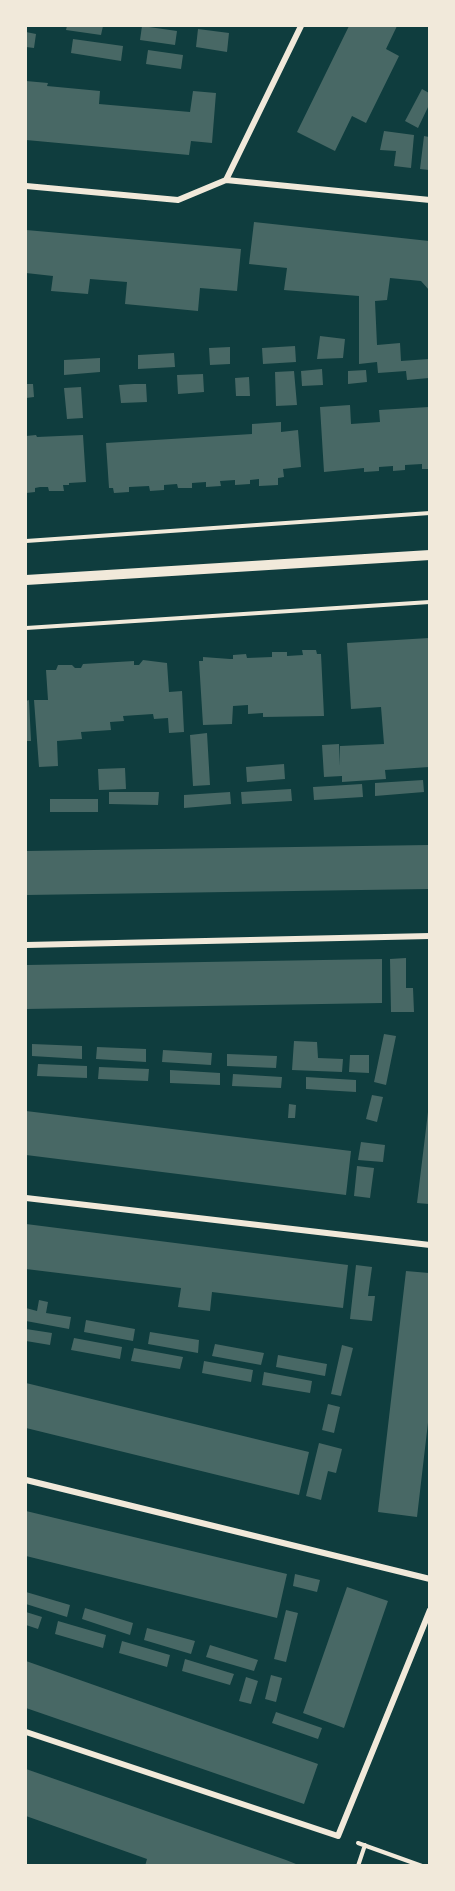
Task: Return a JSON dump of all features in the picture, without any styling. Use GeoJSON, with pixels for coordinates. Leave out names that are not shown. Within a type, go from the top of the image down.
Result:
{"type":"FeatureCollection","features":[{"type":"Feature","properties":{"kind":"street"},"geometry":{"type":"LineString","coordinates":[[226,180],[301,26]]}},
{"type":"Feature","properties":{"kind":"street"},"geometry":{"type":"LineString","coordinates":[[26,186],[178,200],[226,180],[429,200]]}},
{"type":"Feature","properties":{"kind":"street"},"geometry":{"type":"LineString","coordinates":[[26,580],[429,555]]}},
{"type":"Feature","properties":{"kind":"street"},"geometry":{"type":"LineString","coordinates":[[26,945],[429,936]]}},
{"type":"Feature","properties":{"kind":"street"},"geometry":{"type":"LineString","coordinates":[[26,1198],[429,1245]]}},
{"type":"Feature","properties":{"kind":"street"},"geometry":{"type":"LineString","coordinates":[[26,1480],[429,1579]]}},
{"type":"Feature","properties":{"kind":"street"},"geometry":{"type":"LineString","coordinates":[[26,1732],[338,1836],[429,1610]]}},
{"type":"Feature","properties":{"kind":"path"},"geometry":{"type":"LineString","coordinates":[[26,540],[429,513]]}},
{"type":"Feature","properties":{"kind":"path"},"geometry":{"type":"LineString","coordinates":[[26,628],[429,602]]}},
{"type":"Feature","properties":{"kind":"path"},"geometry":{"type":"LineString","coordinates":[[338,1836],[422,1866]]}},
{"type":"Feature","properties":{"kind":"path"},"geometry":{"type":"LineString","coordinates":[[358,1866],[365,1845]]}},
{"type":"Feature","properties":{"kind":"building"},"geometry":{"type":"Polygon","coordinates":[[[67,26],[103,26],[101,35],[66,30],[67,26]]]}},
{"type":"Feature","properties":{"kind":"building"},"geometry":{"type":"Polygon","coordinates":[[[142,26],[177,31],[175,45],[140,40],[142,26]]]}},
{"type":"Feature","properties":{"kind":"building"},"geometry":{"type":"Polygon","coordinates":[[[349,26],[397,26],[386,49],[399,56],[366,123],[352,116],[335,151],[297,132],[349,26]]]}},
{"type":"Feature","properties":{"kind":"building"},"geometry":{"type":"Polygon","coordinates":[[[198,29],[229,33],[227,52],[196,47],[198,29]]]}},
{"type":"Feature","properties":{"kind":"building"},"geometry":{"type":"Polygon","coordinates":[[[26,32],[36,34],[34,48],[26,47],[26,32]]]}},
{"type":"Feature","properties":{"kind":"building"},"geometry":{"type":"Polygon","coordinates":[[[73,39],[123,46],[121,61],[71,53],[73,39]]]}},
{"type":"Feature","properties":{"kind":"building"},"geometry":{"type":"Polygon","coordinates":[[[148,50],[183,55],[181,69],[146,64],[148,50]]]}},
{"type":"Feature","properties":{"kind":"building"},"geometry":{"type":"Polygon","coordinates":[[[26,81],[48,83],[47,86],[100,91],[99,104],[190,112],[193,91],[216,93],[212,143],[191,141],[189,155],[26,140],[26,81]]]}},
{"type":"Feature","properties":{"kind":"building"},"geometry":{"type":"Polygon","coordinates":[[[422,89],[429,93],[429,105],[418,128],[405,121],[422,89]]]}},
{"type":"Feature","properties":{"kind":"building"},"geometry":{"type":"Polygon","coordinates":[[[384,131],[414,135],[411,168],[394,166],[396,151],[380,150],[384,131]]]}},
{"type":"Feature","properties":{"kind":"building"},"geometry":{"type":"Polygon","coordinates":[[[424,136],[429,137],[429,170],[420,169],[424,136]]]}},
{"type":"Feature","properties":{"kind":"building"},"geometry":{"type":"Polygon","coordinates":[[[254,222],[429,241],[429,290],[421,281],[390,278],[387,300],[375,301],[377,345],[400,343],[401,361],[429,359],[429,378],[407,380],[406,371],[378,373],[377,362],[359,364],[359,296],[284,290],[287,268],[249,264],[254,222]]]}},
{"type":"Feature","properties":{"kind":"building"},"geometry":{"type":"Polygon","coordinates":[[[26,230],[241,249],[237,291],[200,288],[198,311],[125,304],[127,282],[90,279],[88,294],[51,291],[53,276],[26,273],[26,230]]]}},
{"type":"Feature","properties":{"kind":"building"},"geometry":{"type":"Polygon","coordinates":[[[320,336],[345,339],[343,358],[317,359],[320,336]]]}},
{"type":"Feature","properties":{"kind":"building"},"geometry":{"type":"Polygon","coordinates":[[[295,346],[296,362],[263,364],[262,348],[295,346]]]}},
{"type":"Feature","properties":{"kind":"building"},"geometry":{"type":"Polygon","coordinates":[[[230,347],[230,364],[210,365],[209,348],[230,347]]]}},
{"type":"Feature","properties":{"kind":"building"},"geometry":{"type":"Polygon","coordinates":[[[174,353],[175,367],[138,369],[138,355],[174,353]]]}},
{"type":"Feature","properties":{"kind":"building"},"geometry":{"type":"Polygon","coordinates":[[[100,358],[100,372],[64,375],[64,360],[100,358]]]}},
{"type":"Feature","properties":{"kind":"building"},"geometry":{"type":"Polygon","coordinates":[[[322,369],[323,385],[302,386],[301,371],[322,369]]]}},
{"type":"Feature","properties":{"kind":"building"},"geometry":{"type":"Polygon","coordinates":[[[366,370],[367,382],[348,384],[348,371],[366,370]]]}},
{"type":"Feature","properties":{"kind":"building"},"geometry":{"type":"Polygon","coordinates":[[[294,371],[297,405],[276,406],[275,372],[294,371]]]}},
{"type":"Feature","properties":{"kind":"building"},"geometry":{"type":"Polygon","coordinates":[[[203,374],[204,392],[178,394],[177,375],[203,374]]]}},
{"type":"Feature","properties":{"kind":"building"},"geometry":{"type":"Polygon","coordinates":[[[249,377],[250,396],[236,396],[235,378],[249,377]]]}},
{"type":"Feature","properties":{"kind":"building"},"geometry":{"type":"Polygon","coordinates":[[[26,384],[33,384],[34,397],[26,398],[26,384]]]}},
{"type":"Feature","properties":{"kind":"building"},"geometry":{"type":"Polygon","coordinates":[[[146,384],[147,402],[121,403],[119,385],[146,384]]]}},
{"type":"Feature","properties":{"kind":"building"},"geometry":{"type":"Polygon","coordinates":[[[81,387],[83,418],[67,419],[64,388],[81,387]]]}},
{"type":"Feature","properties":{"kind":"building"},"geometry":{"type":"Polygon","coordinates":[[[350,405],[351,424],[380,422],[379,410],[429,407],[429,469],[422,469],[422,464],[405,465],[405,470],[393,471],[393,466],[379,467],[379,471],[364,472],[364,468],[324,472],[320,407],[350,405]]]}},
{"type":"Feature","properties":{"kind":"building"},"geometry":{"type":"Polygon","coordinates":[[[281,422],[281,432],[298,430],[301,467],[283,469],[284,477],[278,478],[278,485],[259,486],[259,479],[250,480],[250,484],[235,485],[235,480],[220,481],[221,486],[206,487],[206,482],[192,483],[192,488],[178,488],[177,484],[164,485],[164,490],[150,491],[149,486],[129,487],[129,492],[114,493],[113,488],[109,488],[106,443],[252,434],[252,424],[281,422]]]}},
{"type":"Feature","properties":{"kind":"building"},"geometry":{"type":"Polygon","coordinates":[[[36,435],[37,437],[83,435],[86,482],[63,485],[64,491],[49,491],[48,487],[40,487],[35,488],[35,492],[26,493],[26,436],[36,435]]]}},
{"type":"Feature","properties":{"kind":"building"},"geometry":{"type":"Polygon","coordinates":[[[429,638],[429,767],[385,770],[386,779],[342,782],[342,776],[324,777],[322,745],[339,744],[340,766],[340,746],[384,744],[381,707],[351,709],[347,643],[429,638]]]}},
{"type":"Feature","properties":{"kind":"building"},"geometry":{"type":"Polygon","coordinates":[[[302,650],[316,650],[317,654],[321,654],[324,716],[263,717],[263,713],[248,714],[248,705],[233,706],[232,724],[203,725],[199,661],[203,661],[203,657],[233,659],[233,655],[246,654],[247,658],[272,657],[272,652],[287,652],[287,656],[303,655],[302,650]]]}},
{"type":"Feature","properties":{"kind":"building"},"geometry":{"type":"Polygon","coordinates":[[[143,660],[167,663],[169,692],[182,691],[184,732],[169,733],[168,718],[154,719],[153,714],[123,716],[124,721],[110,722],[111,730],[81,732],[82,739],[57,741],[58,766],[39,767],[34,700],[48,700],[46,670],[56,670],[58,665],[72,665],[75,668],[81,668],[83,664],[134,661],[134,665],[139,665],[143,660]]]}},
{"type":"Feature","properties":{"kind":"building"},"geometry":{"type":"Polygon","coordinates":[[[29,700],[31,741],[26,741],[26,701],[29,700]]]}},
{"type":"Feature","properties":{"kind":"building"},"geometry":{"type":"Polygon","coordinates":[[[207,733],[210,785],[193,786],[190,735],[207,733]]]}},
{"type":"Feature","properties":{"kind":"building"},"geometry":{"type":"Polygon","coordinates":[[[284,764],[285,779],[247,782],[246,767],[284,764]]]}},
{"type":"Feature","properties":{"kind":"building"},"geometry":{"type":"Polygon","coordinates":[[[125,768],[126,789],[99,790],[98,769],[125,768]]]}},
{"type":"Feature","properties":{"kind":"building"},"geometry":{"type":"Polygon","coordinates":[[[423,780],[424,792],[375,796],[375,783],[423,780]]]}},
{"type":"Feature","properties":{"kind":"building"},"geometry":{"type":"Polygon","coordinates":[[[362,784],[363,797],[314,800],[313,787],[362,784]]]}},
{"type":"Feature","properties":{"kind":"building"},"geometry":{"type":"Polygon","coordinates":[[[291,789],[292,801],[242,804],[241,792],[291,789]]]}},
{"type":"Feature","properties":{"kind":"building"},"geometry":{"type":"Polygon","coordinates":[[[109,792],[159,792],[158,805],[109,804],[109,792]]]}},
{"type":"Feature","properties":{"kind":"building"},"geometry":{"type":"Polygon","coordinates":[[[230,792],[231,804],[184,808],[184,795],[230,792]]]}},
{"type":"Feature","properties":{"kind":"building"},"geometry":{"type":"Polygon","coordinates":[[[50,799],[98,799],[98,812],[50,812],[50,799]]]}},
{"type":"Feature","properties":{"kind":"building"},"geometry":{"type":"Polygon","coordinates":[[[429,845],[429,889],[26,895],[26,851],[429,845]]]}},
{"type":"Feature","properties":{"kind":"building"},"geometry":{"type":"Polygon","coordinates":[[[406,958],[406,988],[413,988],[414,1012],[391,1012],[390,959],[406,958]]]}},
{"type":"Feature","properties":{"kind":"building"},"geometry":{"type":"Polygon","coordinates":[[[382,959],[382,1003],[26,1009],[26,965],[382,959]]]}},
{"type":"Feature","properties":{"kind":"building"},"geometry":{"type":"Polygon","coordinates":[[[384,1034],[396,1036],[386,1085],[374,1082],[384,1034]]]}},
{"type":"Feature","properties":{"kind":"building"},"geometry":{"type":"Polygon","coordinates":[[[294,1041],[317,1042],[318,1058],[343,1059],[342,1072],[292,1070],[294,1041]]]}},
{"type":"Feature","properties":{"kind":"building"},"geometry":{"type":"Polygon","coordinates":[[[32,1044],[82,1046],[82,1059],[32,1056],[32,1044]]]}},
{"type":"Feature","properties":{"kind":"building"},"geometry":{"type":"Polygon","coordinates":[[[97,1047],[146,1049],[146,1062],[96,1059],[97,1047]]]}},
{"type":"Feature","properties":{"kind":"building"},"geometry":{"type":"Polygon","coordinates":[[[163,1050],[212,1053],[211,1065],[162,1062],[163,1050]]]}},
{"type":"Feature","properties":{"kind":"building"},"geometry":{"type":"Polygon","coordinates":[[[227,1054],[277,1056],[276,1068],[227,1066],[227,1054]]]}},
{"type":"Feature","properties":{"kind":"building"},"geometry":{"type":"Polygon","coordinates":[[[350,1055],[369,1055],[369,1073],[349,1072],[350,1055]]]}},
{"type":"Feature","properties":{"kind":"building"},"geometry":{"type":"Polygon","coordinates":[[[38,1064],[87,1066],[87,1078],[37,1076],[38,1064]]]}},
{"type":"Feature","properties":{"kind":"building"},"geometry":{"type":"Polygon","coordinates":[[[99,1067],[149,1069],[148,1081],[98,1079],[99,1067]]]}},
{"type":"Feature","properties":{"kind":"building"},"geometry":{"type":"Polygon","coordinates":[[[170,1070],[220,1073],[220,1085],[170,1083],[170,1070]]]}},
{"type":"Feature","properties":{"kind":"building"},"geometry":{"type":"Polygon","coordinates":[[[233,1074],[282,1077],[281,1088],[232,1086],[233,1074]]]}},
{"type":"Feature","properties":{"kind":"building"},"geometry":{"type":"Polygon","coordinates":[[[306,1077],[356,1080],[356,1092],[306,1089],[306,1077]]]}},
{"type":"Feature","properties":{"kind":"building"},"geometry":{"type":"Polygon","coordinates":[[[372,1095],[383,1097],[377,1122],[366,1119],[372,1095]]]}},
{"type":"Feature","properties":{"kind":"building"},"geometry":{"type":"Polygon","coordinates":[[[289,1104],[296,1105],[295,1118],[288,1118],[289,1104]]]}},
{"type":"Feature","properties":{"kind":"building"},"geometry":{"type":"Polygon","coordinates":[[[26,1111],[351,1151],[346,1195],[26,1155],[26,1111]]]}},
{"type":"Feature","properties":{"kind":"building"},"geometry":{"type":"Polygon","coordinates":[[[429,1112],[429,1204],[417,1203],[429,1112]]]}},
{"type":"Feature","properties":{"kind":"building"},"geometry":{"type":"Polygon","coordinates":[[[361,1142],[385,1145],[383,1162],[358,1160],[361,1142]]]}},
{"type":"Feature","properties":{"kind":"building"},"geometry":{"type":"Polygon","coordinates":[[[357,1166],[374,1168],[370,1198],[354,1196],[357,1166]]]}},
{"type":"Feature","properties":{"kind":"building"},"geometry":{"type":"Polygon","coordinates":[[[26,1224],[348,1265],[343,1308],[212,1292],[210,1311],[178,1307],[181,1288],[26,1269],[26,1224]]]}},
{"type":"Feature","properties":{"kind":"building"},"geometry":{"type":"Polygon","coordinates":[[[356,1265],[372,1267],[368,1296],[375,1296],[372,1321],[350,1319],[356,1265]]]}},
{"type":"Feature","properties":{"kind":"building"},"geometry":{"type":"Polygon","coordinates":[[[406,1271],[429,1273],[429,1414],[417,1517],[378,1512],[406,1271]]]}},
{"type":"Feature","properties":{"kind":"building"},"geometry":{"type":"Polygon","coordinates":[[[39,1300],[48,1302],[46,1313],[71,1317],[69,1329],[26,1321],[26,1308],[37,1311],[39,1300]]]}},
{"type":"Feature","properties":{"kind":"building"},"geometry":{"type":"Polygon","coordinates":[[[86,1320],[135,1329],[133,1341],[84,1332],[86,1320]]]}},
{"type":"Feature","properties":{"kind":"building"},"geometry":{"type":"Polygon","coordinates":[[[26,1329],[52,1333],[50,1345],[26,1341],[26,1329]]]}},
{"type":"Feature","properties":{"kind":"building"},"geometry":{"type":"Polygon","coordinates":[[[150,1332],[199,1340],[198,1353],[148,1344],[150,1332]]]}},
{"type":"Feature","properties":{"kind":"building"},"geometry":{"type":"Polygon","coordinates":[[[74,1338],[122,1347],[120,1359],[71,1350],[74,1338]]]}},
{"type":"Feature","properties":{"kind":"building"},"geometry":{"type":"Polygon","coordinates":[[[215,1344],[264,1353],[261,1365],[212,1356],[215,1344]]]}},
{"type":"Feature","properties":{"kind":"building"},"geometry":{"type":"Polygon","coordinates":[[[342,1345],[353,1348],[341,1396],[331,1394],[342,1345]]]}},
{"type":"Feature","properties":{"kind":"building"},"geometry":{"type":"Polygon","coordinates":[[[134,1348],[183,1357],[180,1369],[131,1361],[134,1348]]]}},
{"type":"Feature","properties":{"kind":"building"},"geometry":{"type":"Polygon","coordinates":[[[278,1355],[327,1364],[325,1376],[276,1367],[278,1355]]]}},
{"type":"Feature","properties":{"kind":"building"},"geometry":{"type":"Polygon","coordinates":[[[204,1361],[253,1370],[251,1382],[202,1373],[204,1361]]]}},
{"type":"Feature","properties":{"kind":"building"},"geometry":{"type":"Polygon","coordinates":[[[264,1372],[312,1381],[310,1393],[262,1385],[264,1372]]]}},
{"type":"Feature","properties":{"kind":"building"},"geometry":{"type":"Polygon","coordinates":[[[26,1383],[309,1452],[299,1495],[26,1428],[26,1383]]]}},
{"type":"Feature","properties":{"kind":"building"},"geometry":{"type":"Polygon","coordinates":[[[328,1404],[340,1407],[334,1433],[322,1430],[328,1404]]]}},
{"type":"Feature","properties":{"kind":"building"},"geometry":{"type":"Polygon","coordinates":[[[319,1443],[342,1449],[336,1473],[328,1471],[321,1500],[306,1496],[319,1443]]]}},
{"type":"Feature","properties":{"kind":"building"},"geometry":{"type":"Polygon","coordinates":[[[26,1511],[287,1574],[277,1618],[26,1556],[26,1511]]]}},
{"type":"Feature","properties":{"kind":"building"},"geometry":{"type":"Polygon","coordinates":[[[295,1574],[320,1580],[317,1592],[293,1586],[295,1574]]]}},
{"type":"Feature","properties":{"kind":"building"},"geometry":{"type":"Polygon","coordinates":[[[347,1587],[388,1601],[344,1728],[303,1713],[347,1587]]]}},
{"type":"Feature","properties":{"kind":"building"},"geometry":{"type":"Polygon","coordinates":[[[26,1592],[70,1605],[67,1617],[26,1604],[26,1592]]]}},
{"type":"Feature","properties":{"kind":"building"},"geometry":{"type":"Polygon","coordinates":[[[85,1608],[133,1623],[130,1635],[82,1619],[85,1608]]]}},
{"type":"Feature","properties":{"kind":"building"},"geometry":{"type":"Polygon","coordinates":[[[286,1610],[298,1613],[286,1662],[274,1659],[286,1610]]]}},
{"type":"Feature","properties":{"kind":"building"},"geometry":{"type":"Polygon","coordinates":[[[26,1612],[42,1617],[38,1629],[26,1625],[26,1612]]]}},
{"type":"Feature","properties":{"kind":"building"},"geometry":{"type":"Polygon","coordinates":[[[58,1621],[106,1635],[103,1648],[55,1634],[58,1621]]]}},
{"type":"Feature","properties":{"kind":"building"},"geometry":{"type":"Polygon","coordinates":[[[147,1628],[195,1641],[191,1654],[144,1640],[147,1628]]]}},
{"type":"Feature","properties":{"kind":"building"},"geometry":{"type":"Polygon","coordinates":[[[122,1641],[170,1655],[167,1667],[119,1653],[122,1641]]]}},
{"type":"Feature","properties":{"kind":"building"},"geometry":{"type":"Polygon","coordinates":[[[210,1645],[258,1660],[254,1671],[206,1657],[210,1645]]]}},
{"type":"Feature","properties":{"kind":"building"},"geometry":{"type":"Polygon","coordinates":[[[185,1659],[234,1674],[230,1685],[182,1671],[185,1659]]]}},
{"type":"Feature","properties":{"kind":"building"},"geometry":{"type":"Polygon","coordinates":[[[26,1661],[318,1764],[304,1804],[26,1708],[26,1661]]]}},
{"type":"Feature","properties":{"kind":"building"},"geometry":{"type":"Polygon","coordinates":[[[271,1675],[282,1678],[276,1702],[265,1699],[271,1675]]]}},
{"type":"Feature","properties":{"kind":"building"},"geometry":{"type":"Polygon","coordinates":[[[246,1677],[258,1681],[251,1704],[239,1701],[246,1677]]]}},
{"type":"Feature","properties":{"kind":"building"},"geometry":{"type":"Polygon","coordinates":[[[276,1712],[322,1728],[318,1739],[272,1723],[276,1712]]]}},
{"type":"Feature","properties":{"kind":"building"},"geometry":{"type":"Polygon","coordinates":[[[26,1769],[301,1866],[145,1866],[147,1859],[26,1816],[26,1769]]]}}]}
